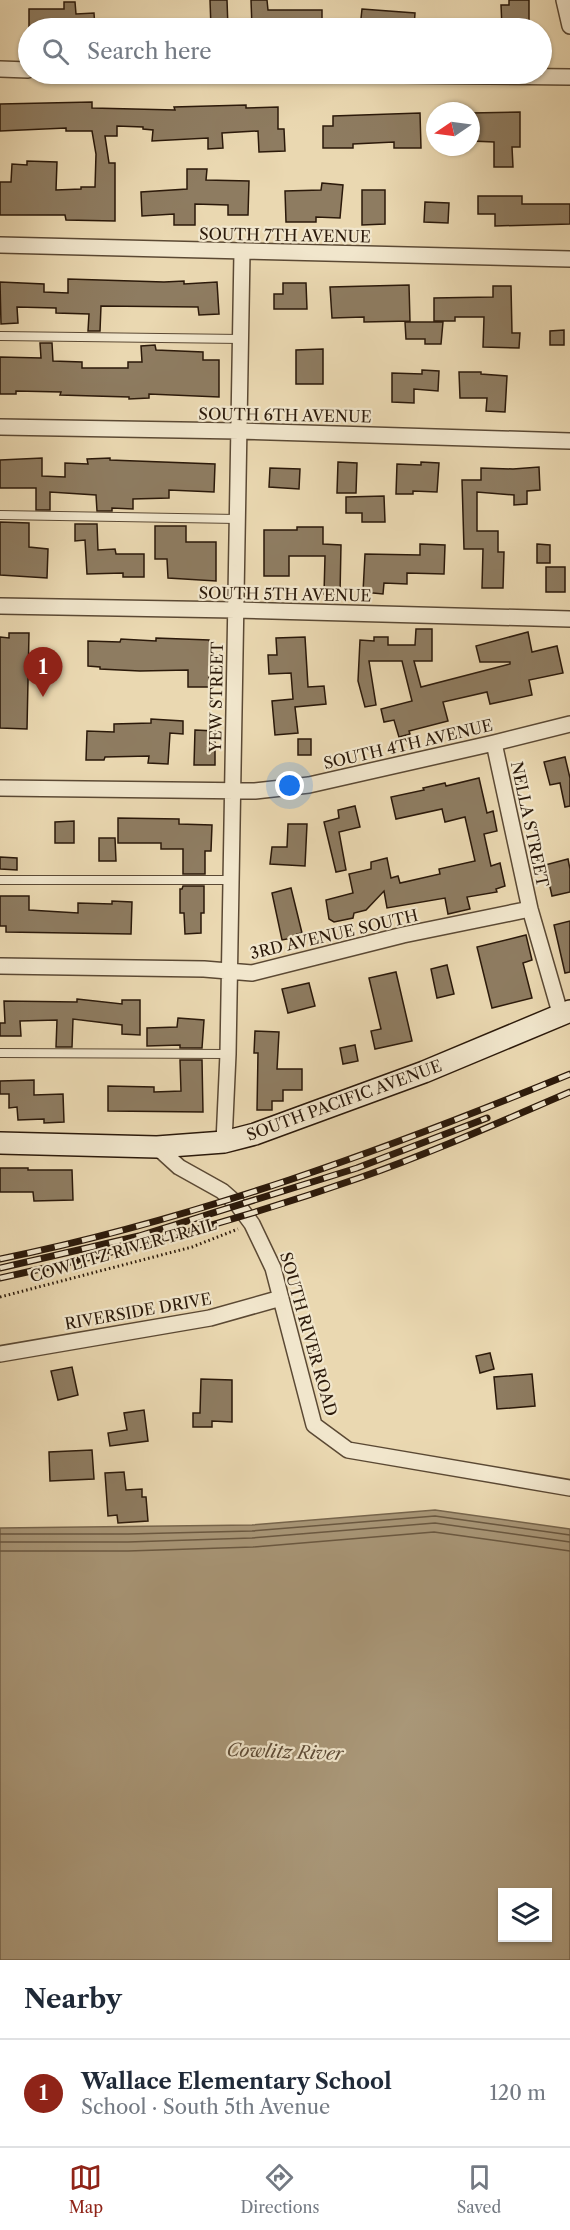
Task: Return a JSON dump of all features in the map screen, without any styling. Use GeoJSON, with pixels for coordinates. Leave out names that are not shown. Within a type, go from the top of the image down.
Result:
{"type":"FeatureCollection","features":[{"type":"Feature","properties":{"kind":"street"},"geometry":{"type":"LineString","coordinates":[[564,0],[570,26]]}},
{"type":"Feature","properties":{"kind":"street"},"geometry":{"type":"LineString","coordinates":[[0,69],[18,70]]}},
{"type":"Feature","properties":{"kind":"street"},"geometry":{"type":"LineString","coordinates":[[552,77],[570,77]]}},
{"type":"Feature","properties":{"kind":"street","name":"SOUTH 7TH AVENUE"},"geometry":{"type":"LineString","coordinates":[[0,245],[570,259]]}},
{"type":"Feature","properties":{"kind":"street","name":"YEW STREET"},"geometry":{"type":"LineString","coordinates":[[224,1142],[228,1054],[242,252]]}},
{"type":"Feature","properties":{"kind":"street","name":"SOUTH 6TH AVENUE"},"geometry":{"type":"LineString","coordinates":[[0,427],[239,431],[570,441]]}},
{"type":"Feature","properties":{"kind":"street","name":"SOUTH 5TH AVENUE"},"geometry":{"type":"LineString","coordinates":[[0,606],[570,620]]}},
{"type":"Feature","properties":{"kind":"street","name":"SOUTH 4TH AVENUE"},"geometry":{"type":"LineString","coordinates":[[0,788],[255,791],[309,785],[570,724]]}},
{"type":"Feature","properties":{"kind":"street","name":"NELLA STREET"},"geometry":{"type":"LineString","coordinates":[[494,743],[530,909],[565,1014]]}},
{"type":"Feature","properties":{"kind":"street","name":"3RD AVENUE SOUTH"},"geometry":{"type":"LineString","coordinates":[[0,966],[192,969],[252,973],[403,935],[530,909]]}},
{"type":"Feature","properties":{"kind":"street","name":"SOUTH PACIFIC AVENUE"},"geometry":{"type":"LineString","coordinates":[[0,1143],[157,1147],[224,1142],[255,1134],[424,1072],[565,1014]]}},
{"type":"Feature","properties":{"kind":"street","name":"SOUTH RIVER ROAD"},"geometry":{"type":"LineString","coordinates":[[157,1147],[180,1167],[222,1191],[238,1205],[252,1224],[263,1244],[281,1298],[314,1425],[348,1450],[570,1488]]}},
{"type":"Feature","properties":{"kind":"street","name":"RIVERSIDE DRIVE"},"geometry":{"type":"LineString","coordinates":[[0,1354],[210,1318],[281,1298]]}},
{"type":"Feature","properties":{"kind":"lane"},"geometry":{"type":"LineString","coordinates":[[0,336],[241,339]]}},
{"type":"Feature","properties":{"kind":"lane"},"geometry":{"type":"LineString","coordinates":[[0,515],[237,519]]}},
{"type":"Feature","properties":{"kind":"lane"},"geometry":{"type":"LineString","coordinates":[[0,880],[231,880]]}},
{"type":"Feature","properties":{"kind":"lane"},"geometry":{"type":"LineString","coordinates":[[0,1053],[228,1054]]}},
{"type":"Feature","properties":{"kind":"path","name":"COWLITZ RIVER TRAIL"},"geometry":{"type":"LineString","coordinates":[[0,1297],[192,1247],[252,1224]]}},
{"type":"Feature","properties":{"kind":"water","name":"Cowlitz River"},"geometry":{"type":"Polygon","coordinates":[[[435,1510],[570,1529],[570,1960],[0,1960],[0,1528],[252,1525],[435,1510]]]}},
{"type":"Feature","properties":{"kind":"building"},"geometry":{"type":"Polygon","coordinates":[[[210,0],[227,0],[228,18],[211,18],[210,0]]]}},
{"type":"Feature","properties":{"kind":"building"},"geometry":{"type":"Polygon","coordinates":[[[251,0],[267,0],[268,10],[322,10],[322,18],[252,18],[251,0]]]}},
{"type":"Feature","properties":{"kind":"building"},"geometry":{"type":"Polygon","coordinates":[[[509,0],[529,0],[529,18],[502,18],[501,5],[509,5],[509,0]]]}},
{"type":"Feature","properties":{"kind":"building"},"geometry":{"type":"Polygon","coordinates":[[[64,2],[75,2],[76,14],[94,13],[94,18],[29,18],[29,9],[64,9],[64,2]]]}},
{"type":"Feature","properties":{"kind":"building"},"geometry":{"type":"Polygon","coordinates":[[[362,9],[415,13],[415,18],[361,18],[362,9]]]}},
{"type":"Feature","properties":{"kind":"building"},"geometry":{"type":"Polygon","coordinates":[[[92,102],[92,108],[175,110],[174,107],[246,105],[246,108],[278,107],[278,129],[284,129],[285,151],[259,152],[258,131],[222,133],[223,148],[208,149],[208,138],[152,141],[153,130],[143,129],[143,127],[117,126],[117,136],[105,136],[109,163],[115,163],[115,221],[66,220],[65,215],[0,215],[0,182],[11,182],[12,164],[27,165],[27,161],[57,162],[56,190],[81,189],[81,187],[95,187],[96,154],[92,131],[66,131],[66,128],[0,131],[0,104],[92,102]]]}},
{"type":"Feature","properties":{"kind":"building"},"geometry":{"type":"Polygon","coordinates":[[[520,112],[520,147],[512,147],[513,167],[494,167],[494,142],[480,141],[480,113],[520,112]]]}},
{"type":"Feature","properties":{"kind":"building"},"geometry":{"type":"Polygon","coordinates":[[[420,113],[421,148],[394,148],[394,142],[353,144],[353,148],[323,148],[323,126],[333,126],[333,116],[420,113]]]}},
{"type":"Feature","properties":{"kind":"building"},"geometry":{"type":"Polygon","coordinates":[[[187,169],[207,169],[206,180],[249,181],[248,215],[228,215],[228,205],[195,204],[195,225],[174,225],[174,214],[142,216],[141,192],[187,189],[187,169]]]}},
{"type":"Feature","properties":{"kind":"building"},"geometry":{"type":"Polygon","coordinates":[[[322,183],[343,185],[340,218],[316,217],[316,222],[286,222],[285,191],[321,190],[322,183]]]}},
{"type":"Feature","properties":{"kind":"building"},"geometry":{"type":"Polygon","coordinates":[[[362,190],[385,190],[385,224],[362,225],[362,190]]]}},
{"type":"Feature","properties":{"kind":"building"},"geometry":{"type":"Polygon","coordinates":[[[478,196],[522,196],[522,204],[570,204],[570,224],[495,226],[495,214],[478,214],[478,196]]]}},
{"type":"Feature","properties":{"kind":"building"},"geometry":{"type":"Polygon","coordinates":[[[425,202],[449,203],[448,223],[424,222],[425,202]]]}},
{"type":"Feature","properties":{"kind":"building"},"geometry":{"type":"Polygon","coordinates":[[[68,279],[184,281],[184,284],[217,282],[219,314],[199,315],[198,307],[101,306],[100,331],[88,331],[89,314],[56,313],[56,308],[17,307],[18,323],[1,324],[0,282],[44,284],[44,292],[68,293],[68,279]]]}},
{"type":"Feature","properties":{"kind":"building"},"geometry":{"type":"Polygon","coordinates":[[[283,283],[306,283],[307,309],[274,309],[274,294],[283,294],[283,283]]]}},
{"type":"Feature","properties":{"kind":"building"},"geometry":{"type":"Polygon","coordinates":[[[409,285],[410,321],[364,322],[364,317],[332,318],[330,287],[409,285]]]}},
{"type":"Feature","properties":{"kind":"building"},"geometry":{"type":"Polygon","coordinates":[[[493,286],[511,286],[512,333],[520,333],[519,348],[483,347],[484,317],[455,317],[455,321],[434,321],[434,298],[493,297],[493,286]]]}},
{"type":"Feature","properties":{"kind":"building"},"geometry":{"type":"Polygon","coordinates":[[[405,322],[443,322],[441,344],[425,344],[425,339],[406,339],[405,322]]]}},
{"type":"Feature","properties":{"kind":"building"},"geometry":{"type":"Polygon","coordinates":[[[564,330],[564,345],[550,345],[550,331],[564,330]]]}},
{"type":"Feature","properties":{"kind":"building"},"geometry":{"type":"Polygon","coordinates":[[[40,343],[52,343],[53,361],[82,362],[82,368],[128,368],[128,362],[142,362],[141,346],[155,345],[156,350],[203,352],[203,360],[219,360],[219,397],[149,394],[149,398],[129,399],[129,397],[60,395],[61,392],[16,391],[16,394],[0,394],[0,357],[41,358],[40,343]]]}},
{"type":"Feature","properties":{"kind":"building"},"geometry":{"type":"Polygon","coordinates":[[[323,349],[323,384],[296,384],[296,350],[323,349]]]}},
{"type":"Feature","properties":{"kind":"building"},"geometry":{"type":"Polygon","coordinates":[[[422,370],[439,371],[438,391],[414,389],[414,403],[392,402],[392,373],[422,374],[422,370]]]}},
{"type":"Feature","properties":{"kind":"building"},"geometry":{"type":"Polygon","coordinates":[[[459,372],[481,372],[481,374],[507,376],[505,412],[486,411],[487,398],[460,398],[459,372]]]}},
{"type":"Feature","properties":{"kind":"building"},"geometry":{"type":"Polygon","coordinates":[[[42,458],[42,476],[65,477],[65,463],[88,464],[87,459],[110,458],[110,460],[215,464],[214,492],[169,490],[169,498],[133,499],[133,509],[112,508],[112,511],[97,511],[96,495],[50,492],[50,510],[36,510],[36,488],[0,488],[0,460],[42,458]]]}},
{"type":"Feature","properties":{"kind":"building"},"geometry":{"type":"Polygon","coordinates":[[[338,462],[357,463],[356,493],[337,493],[338,462]]]}},
{"type":"Feature","properties":{"kind":"building"},"geometry":{"type":"Polygon","coordinates":[[[421,462],[439,463],[437,492],[413,491],[413,494],[396,494],[397,464],[421,465],[421,462]]]}},
{"type":"Feature","properties":{"kind":"building"},"geometry":{"type":"Polygon","coordinates":[[[539,467],[540,490],[527,491],[527,504],[514,505],[514,495],[477,492],[477,531],[498,531],[498,552],[504,552],[503,588],[482,588],[483,549],[464,549],[462,480],[481,480],[481,468],[539,467]]]}},
{"type":"Feature","properties":{"kind":"building"},"geometry":{"type":"Polygon","coordinates":[[[270,468],[300,469],[299,489],[269,487],[270,468]]]}},
{"type":"Feature","properties":{"kind":"building"},"geometry":{"type":"Polygon","coordinates":[[[384,496],[385,522],[362,522],[362,513],[346,513],[346,497],[384,496]]]}},
{"type":"Feature","properties":{"kind":"building"},"geometry":{"type":"Polygon","coordinates":[[[0,522],[29,523],[29,547],[48,549],[47,578],[0,575],[0,522]]]}},
{"type":"Feature","properties":{"kind":"building"},"geometry":{"type":"Polygon","coordinates":[[[75,524],[97,524],[98,550],[115,549],[116,554],[144,554],[144,577],[123,577],[123,573],[87,574],[85,540],[75,541],[75,524]]]}},
{"type":"Feature","properties":{"kind":"building"},"geometry":{"type":"Polygon","coordinates":[[[155,526],[186,526],[186,542],[216,542],[216,581],[168,578],[167,559],[155,559],[155,526]]]}},
{"type":"Feature","properties":{"kind":"building"},"geometry":{"type":"Polygon","coordinates":[[[297,527],[323,527],[323,544],[341,545],[340,594],[324,594],[325,556],[289,556],[289,576],[264,576],[264,530],[297,530],[297,527]]]}},
{"type":"Feature","properties":{"kind":"building"},"geometry":{"type":"Polygon","coordinates":[[[420,544],[445,545],[444,574],[407,573],[407,584],[384,583],[383,594],[363,592],[365,554],[420,555],[420,544]]]}},
{"type":"Feature","properties":{"kind":"building"},"geometry":{"type":"Polygon","coordinates":[[[537,544],[550,545],[550,563],[537,563],[537,544]]]}},
{"type":"Feature","properties":{"kind":"building"},"geometry":{"type":"Polygon","coordinates":[[[546,567],[565,567],[565,592],[546,592],[546,567]]]}},
{"type":"Feature","properties":{"kind":"building"},"geometry":{"type":"Polygon","coordinates":[[[416,629],[432,629],[432,661],[414,661],[421,687],[510,664],[510,662],[480,662],[476,646],[528,632],[532,652],[557,646],[563,673],[529,680],[532,695],[490,704],[487,692],[443,702],[448,721],[409,731],[410,734],[399,737],[394,720],[384,722],[381,709],[412,701],[402,661],[369,661],[376,705],[365,707],[358,681],[360,640],[374,641],[374,637],[388,637],[388,645],[415,645],[416,629]]]}},
{"type":"Feature","properties":{"kind":"building"},"geometry":{"type":"Polygon","coordinates":[[[9,633],[29,633],[27,729],[0,728],[0,637],[9,638],[9,633]]]}},
{"type":"Feature","properties":{"kind":"building"},"geometry":{"type":"Polygon","coordinates":[[[305,637],[308,687],[324,686],[326,704],[295,707],[298,733],[275,735],[272,701],[293,699],[291,673],[269,674],[268,655],[277,655],[276,638],[305,637]]]}},
{"type":"Feature","properties":{"kind":"building"},"geometry":{"type":"Polygon","coordinates":[[[156,638],[209,640],[209,687],[188,687],[188,670],[140,671],[100,669],[100,667],[88,666],[88,641],[120,642],[121,639],[156,641],[156,638]]]}},
{"type":"Feature","properties":{"kind":"building"},"geometry":{"type":"Polygon","coordinates":[[[151,719],[183,721],[183,734],[170,733],[168,764],[148,763],[149,756],[86,760],[87,731],[114,732],[114,724],[151,723],[151,719]]]}},
{"type":"Feature","properties":{"kind":"building"},"geometry":{"type":"Polygon","coordinates":[[[195,730],[215,731],[215,765],[194,765],[195,730]]]}},
{"type":"Feature","properties":{"kind":"building"},"geometry":{"type":"Polygon","coordinates":[[[298,739],[311,739],[311,755],[298,755],[298,739]]]}},
{"type":"Feature","properties":{"kind":"building"},"geometry":{"type":"Polygon","coordinates":[[[565,757],[570,778],[570,806],[565,807],[560,783],[550,785],[544,762],[565,757]]]}},
{"type":"Feature","properties":{"kind":"building"},"geometry":{"type":"Polygon","coordinates":[[[479,778],[487,813],[493,811],[497,831],[484,834],[491,866],[500,863],[505,886],[496,889],[497,892],[467,897],[470,909],[448,914],[445,898],[387,908],[384,891],[366,910],[354,913],[353,918],[334,922],[329,919],[326,900],[353,893],[349,874],[371,869],[371,862],[387,858],[391,878],[398,876],[400,883],[440,874],[439,869],[475,861],[465,817],[445,822],[442,809],[396,819],[391,797],[445,783],[446,786],[479,778]]]}},
{"type":"Feature","properties":{"kind":"building"},"geometry":{"type":"Polygon","coordinates":[[[355,806],[360,827],[339,832],[346,870],[336,872],[324,822],[339,818],[338,810],[355,806]]]}},
{"type":"Feature","properties":{"kind":"building"},"geometry":{"type":"Polygon","coordinates":[[[118,818],[179,819],[179,824],[212,825],[211,851],[205,851],[205,874],[183,874],[183,849],[161,849],[161,843],[118,843],[118,818]]]}},
{"type":"Feature","properties":{"kind":"building"},"geometry":{"type":"Polygon","coordinates":[[[74,821],[74,843],[55,843],[55,822],[74,821]]]}},
{"type":"Feature","properties":{"kind":"building"},"geometry":{"type":"Polygon","coordinates":[[[288,824],[307,824],[305,866],[270,864],[272,847],[287,847],[288,824]]]}},
{"type":"Feature","properties":{"kind":"building"},"geometry":{"type":"Polygon","coordinates":[[[99,838],[115,838],[116,861],[99,861],[99,838]]]}},
{"type":"Feature","properties":{"kind":"building"},"geometry":{"type":"Polygon","coordinates":[[[0,857],[17,858],[17,870],[0,869],[0,857]]]}},
{"type":"Feature","properties":{"kind":"building"},"geometry":{"type":"Polygon","coordinates":[[[568,859],[570,892],[552,896],[545,865],[568,859]]]}},
{"type":"Feature","properties":{"kind":"building"},"geometry":{"type":"Polygon","coordinates":[[[183,886],[204,886],[201,933],[185,934],[184,913],[180,913],[180,889],[183,886]]]}},
{"type":"Feature","properties":{"kind":"building"},"geometry":{"type":"Polygon","coordinates":[[[291,888],[302,933],[297,934],[298,937],[282,940],[272,893],[291,888]]]}},
{"type":"Feature","properties":{"kind":"building"},"geometry":{"type":"Polygon","coordinates":[[[0,896],[29,896],[29,910],[78,913],[78,903],[132,902],[131,934],[6,932],[6,926],[0,926],[0,896]]]}},
{"type":"Feature","properties":{"kind":"building"},"geometry":{"type":"Polygon","coordinates":[[[570,921],[570,972],[565,973],[554,925],[570,921]]]}},
{"type":"Feature","properties":{"kind":"building"},"geometry":{"type":"Polygon","coordinates":[[[526,935],[532,960],[523,963],[532,998],[492,1008],[477,947],[526,935]]]}},
{"type":"Feature","properties":{"kind":"building"},"geometry":{"type":"Polygon","coordinates":[[[447,965],[454,994],[437,998],[431,969],[447,965]]]}},
{"type":"Feature","properties":{"kind":"building"},"geometry":{"type":"Polygon","coordinates":[[[396,972],[412,1041],[375,1049],[371,1031],[381,1029],[369,978],[396,972]]]}},
{"type":"Feature","properties":{"kind":"building"},"geometry":{"type":"Polygon","coordinates":[[[309,983],[315,1006],[288,1013],[282,989],[309,983]]]}},
{"type":"Feature","properties":{"kind":"building"},"geometry":{"type":"Polygon","coordinates":[[[77,999],[122,1004],[122,1000],[140,1000],[140,1035],[122,1034],[122,1025],[73,1019],[72,1047],[56,1047],[57,1020],[20,1021],[21,1036],[0,1036],[0,1023],[5,1023],[4,1001],[77,1002],[77,999]]]}},
{"type":"Feature","properties":{"kind":"building"},"geometry":{"type":"Polygon","coordinates":[[[178,1018],[204,1020],[202,1048],[180,1048],[180,1045],[147,1046],[147,1028],[177,1027],[178,1018]]]}},
{"type":"Feature","properties":{"kind":"building"},"geometry":{"type":"Polygon","coordinates":[[[255,1031],[279,1032],[277,1069],[302,1069],[302,1090],[283,1090],[283,1101],[272,1101],[272,1110],[257,1110],[258,1053],[254,1053],[255,1031]]]}},
{"type":"Feature","properties":{"kind":"building"},"geometry":{"type":"Polygon","coordinates":[[[355,1045],[358,1061],[343,1064],[340,1048],[355,1045]]]}},
{"type":"Feature","properties":{"kind":"building"},"geometry":{"type":"Polygon","coordinates":[[[180,1060],[202,1060],[203,1112],[108,1111],[108,1086],[154,1087],[154,1092],[181,1091],[180,1060]]]}},
{"type":"Feature","properties":{"kind":"building"},"geometry":{"type":"Polygon","coordinates":[[[34,1080],[34,1095],[63,1094],[64,1122],[44,1123],[44,1119],[18,1120],[17,1107],[9,1108],[9,1094],[0,1094],[0,1081],[34,1080]]]}},
{"type":"Feature","properties":{"kind":"building"},"geometry":{"type":"Polygon","coordinates":[[[0,1168],[72,1170],[73,1200],[34,1201],[33,1192],[0,1192],[0,1168]]]}},
{"type":"Feature","properties":{"kind":"building"},"geometry":{"type":"Polygon","coordinates":[[[490,1353],[494,1369],[480,1373],[476,1356],[490,1353]]]}},
{"type":"Feature","properties":{"kind":"building"},"geometry":{"type":"Polygon","coordinates":[[[72,1367],[78,1395],[58,1400],[51,1371],[72,1367]]]}},
{"type":"Feature","properties":{"kind":"building"},"geometry":{"type":"Polygon","coordinates":[[[532,1374],[535,1406],[497,1409],[494,1377],[532,1374]]]}},
{"type":"Feature","properties":{"kind":"building"},"geometry":{"type":"Polygon","coordinates":[[[201,1379],[232,1380],[232,1422],[212,1421],[212,1427],[193,1427],[193,1413],[200,1413],[201,1379]]]}},
{"type":"Feature","properties":{"kind":"building"},"geometry":{"type":"Polygon","coordinates":[[[144,1410],[148,1441],[110,1446],[108,1433],[127,1430],[124,1413],[144,1410]]]}},
{"type":"Feature","properties":{"kind":"building"},"geometry":{"type":"Polygon","coordinates":[[[92,1450],[94,1479],[50,1481],[49,1452],[92,1450]]]}},
{"type":"Feature","properties":{"kind":"building"},"geometry":{"type":"Polygon","coordinates":[[[124,1472],[126,1490],[142,1489],[142,1497],[146,1497],[148,1521],[118,1523],[117,1515],[108,1516],[105,1473],[124,1472]]]}},
{"type":"Feature","properties":{"kind":"railway"},"geometry":{"type":"LineString","coordinates":[[0,1259],[146,1224],[289,1180],[430,1129],[570,1074]]}},
{"type":"Feature","properties":{"kind":"railway"},"geometry":{"type":"LineString","coordinates":[[0,1278],[181,1234],[315,1193],[412,1158],[570,1092]]}},
{"type":"Feature","properties":{"kind":"railway"},"geometry":{"type":"LineString","coordinates":[[0,1268],[139,1236],[357,1168],[487,1118]]}},
{"type":"Feature","properties":{"kind":"place","name":"Wallace Elementary School"},"geometry":{"type":"Point","coordinates":[43,697]}}]}
